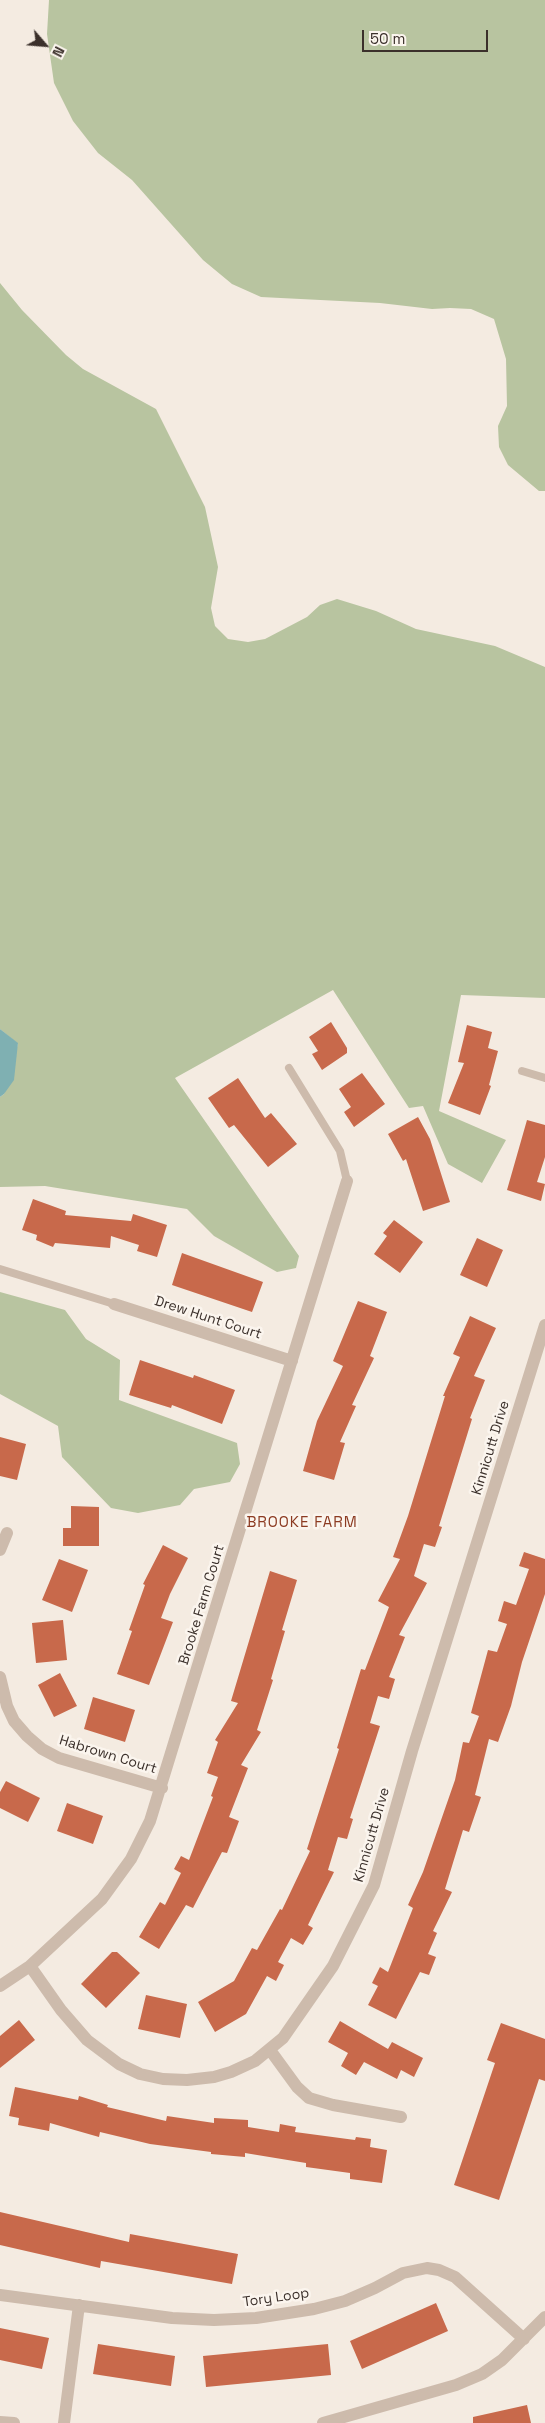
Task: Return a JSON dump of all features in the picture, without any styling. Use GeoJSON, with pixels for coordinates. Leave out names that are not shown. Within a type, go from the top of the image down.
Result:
{"type":"FeatureCollection","features":[{"type":"Feature","properties":{"kind":"street","name":"Brooke Farm Court"},"geometry":{"type":"LineString","coordinates":[[0,1986],[30,1966],[102,1899],[131,1859],[146,1829],[162,1788],[347,1181]]}},
{"type":"Feature","properties":{"kind":"street","name":"Drew Hunt Court"},"geometry":{"type":"LineString","coordinates":[[114,1304],[292,1361]]}},
{"type":"Feature","properties":{"kind":"street","name":"Kinnicutt Drive"},"geometry":{"type":"LineString","coordinates":[[30,1966],[61,2010],[87,2040],[119,2064],[140,2074],[163,2079],[187,2080],[214,2077],[231,2072],[255,2061],[282,2038],[304,2011],[334,1966],[374,1885],[412,1751],[545,1325]]}},
{"type":"Feature","properties":{"kind":"street"},"geometry":{"type":"LineString","coordinates":[[0,1550],[3,1530]]}},
{"type":"Feature","properties":{"kind":"street","name":"Habrown Court"},"geometry":{"type":"LineString","coordinates":[[0,1677],[7,1706],[14,1721],[26,1736],[42,1749],[59,1758],[162,1788]]}},
{"type":"Feature","properties":{"kind":"street"},"geometry":{"type":"LineString","coordinates":[[270,2050],[297,2087],[309,2098],[333,2105],[401,2117]]}},
{"type":"Feature","properties":{"kind":"street","name":"Tory Loop"},"geometry":{"type":"LineString","coordinates":[[0,2295],[172,2318],[214,2320],[256,2318],[314,2309],[345,2301],[403,2273],[427,2268],[439,2270],[455,2277],[524,2338]]}},
{"type":"Feature","properties":{"kind":"street"},"geometry":{"type":"LineString","coordinates":[[64,2423],[79,2305]]}},
{"type":"Feature","properties":{"kind":"street"},"geometry":{"type":"LineString","coordinates":[[322,2423],[456,2385],[482,2374],[495,2365],[545,2317]]}},
{"type":"Feature","properties":{"kind":"street"},"geometry":{"type":"LineString","coordinates":[[0,2422],[14,2423]]}},
{"type":"Feature","properties":{"kind":"lane"},"geometry":{"type":"LineString","coordinates":[[289,1068],[340,1151],[347,1181]]}},
{"type":"Feature","properties":{"kind":"lane"},"geometry":{"type":"LineString","coordinates":[[522,1071],[545,1078]]}},
{"type":"Feature","properties":{"kind":"lane"},"geometry":{"type":"LineString","coordinates":[[0,1269],[114,1304]]}},
{"type":"Feature","properties":{"kind":"green space"},"geometry":{"type":"Polygon","coordinates":[[[49,0],[545,0],[545,491],[539,491],[508,465],[499,447],[498,426],[507,406],[506,359],[494,319],[471,309],[432,309],[380,303],[261,297],[232,284],[203,260],[132,180],[98,153],[73,121],[54,83],[47,34],[49,0]]]}},
{"type":"Feature","properties":{"kind":"green space"},"geometry":{"type":"Polygon","coordinates":[[[0,283],[22,310],[66,355],[83,369],[156,409],[205,507],[218,567],[211,608],[215,626],[228,639],[248,642],[265,639],[307,617],[320,605],[337,599],[376,611],[416,629],[495,646],[545,667],[545,998],[461,995],[439,1111],[506,1140],[482,1183],[448,1164],[423,1106],[409,1108],[333,990],[175,1078],[299,1256],[296,1268],[277,1272],[214,1236],[187,1209],[45,1186],[0,1187],[0,1097],[4,1094],[18,1044],[0,1029],[0,283]]]}},
{"type":"Feature","properties":{"kind":"green space"},"geometry":{"type":"Polygon","coordinates":[[[0,1292],[65,1310],[86,1339],[120,1360],[119,1400],[237,1443],[240,1464],[230,1482],[194,1489],[180,1505],[138,1513],[111,1508],[62,1457],[58,1426],[0,1394],[0,1292]]]}},
{"type":"Feature","properties":{"kind":"water"},"geometry":{"type":"Polygon","coordinates":[[[0,1029],[18,1043],[14,1080],[0,1097],[0,1029]]]}},
{"type":"Feature","properties":{"kind":"building"},"geometry":{"type":"Polygon","coordinates":[[[331,1022],[347,1048],[347,1053],[322,1070],[312,1054],[318,1051],[309,1037],[331,1022]]]}},
{"type":"Feature","properties":{"kind":"building"},"geometry":{"type":"Polygon","coordinates":[[[467,1025],[492,1032],[488,1048],[498,1051],[489,1085],[491,1086],[480,1115],[448,1103],[464,1063],[458,1062],[467,1025]]]}},
{"type":"Feature","properties":{"kind":"building"},"geometry":{"type":"Polygon","coordinates":[[[362,1073],[385,1104],[354,1127],[344,1112],[351,1107],[339,1089],[362,1073]]]}},
{"type":"Feature","properties":{"kind":"building"},"geometry":{"type":"Polygon","coordinates":[[[238,1078],[265,1118],[271,1113],[297,1144],[268,1167],[234,1125],[229,1128],[208,1098],[238,1078]]]}},
{"type":"Feature","properties":{"kind":"building"},"geometry":{"type":"Polygon","coordinates":[[[418,1117],[430,1139],[450,1202],[423,1211],[406,1159],[403,1161],[388,1134],[418,1117]]]}},
{"type":"Feature","properties":{"kind":"building"},"geometry":{"type":"Polygon","coordinates":[[[527,1120],[545,1125],[545,1157],[537,1182],[545,1184],[541,1201],[507,1190],[527,1120]]]}},
{"type":"Feature","properties":{"kind":"building"},"geometry":{"type":"Polygon","coordinates":[[[33,1199],[66,1211],[65,1215],[131,1221],[133,1214],[167,1225],[157,1257],[137,1251],[139,1245],[111,1236],[110,1248],[55,1243],[53,1247],[36,1240],[37,1235],[22,1230],[33,1199]]]}},
{"type":"Feature","properties":{"kind":"building"},"geometry":{"type":"Polygon","coordinates":[[[394,1220],[423,1242],[400,1273],[374,1254],[387,1236],[383,1233],[394,1220]]]}},
{"type":"Feature","properties":{"kind":"building"},"geometry":{"type":"Polygon","coordinates":[[[477,1238],[503,1250],[487,1287],[460,1275],[477,1238]]]}},
{"type":"Feature","properties":{"kind":"building"},"geometry":{"type":"Polygon","coordinates":[[[182,1253],[263,1282],[252,1312],[172,1285],[182,1253]]]}},
{"type":"Feature","properties":{"kind":"building"},"geometry":{"type":"Polygon","coordinates":[[[358,1301],[387,1312],[370,1356],[374,1358],[352,1405],[356,1406],[340,1442],[345,1443],[334,1480],[303,1471],[317,1421],[343,1366],[333,1361],[358,1301]]]}},
{"type":"Feature","properties":{"kind":"building"},"geometry":{"type":"Polygon","coordinates":[[[470,1316],[496,1328],[474,1376],[485,1380],[470,1418],[472,1419],[439,1526],[442,1527],[435,1547],[424,1544],[414,1576],[427,1583],[399,1635],[405,1637],[389,1677],[395,1679],[389,1699],[378,1696],[370,1723],[380,1726],[350,1818],[353,1819],[347,1839],[338,1837],[328,1870],[334,1872],[308,1925],[313,1928],[303,1945],[291,1938],[278,1962],[284,1965],[276,1981],[267,1976],[246,2014],[215,2032],[198,2002],[234,1981],[252,1948],[257,1950],[280,1909],[282,1910],[310,1851],[307,1849],[339,1749],[337,1748],[361,1669],[365,1670],[389,1607],[378,1601],[400,1559],[393,1557],[408,1516],[445,1396],[443,1396],[460,1357],[453,1354],[470,1316]]]}},
{"type":"Feature","properties":{"kind":"building"},"geometry":{"type":"Polygon","coordinates":[[[140,1360],[193,1378],[194,1375],[235,1390],[222,1424],[172,1405],[171,1408],[129,1395],[140,1360]]]}},
{"type":"Feature","properties":{"kind":"building"},"geometry":{"type":"Polygon","coordinates":[[[0,1437],[26,1444],[17,1480],[0,1476],[0,1437]]]}},
{"type":"Feature","properties":{"kind":"building"},"geometry":{"type":"Polygon","coordinates":[[[71,1506],[99,1507],[99,1546],[63,1546],[63,1528],[71,1528],[71,1506]]]}},
{"type":"Feature","properties":{"kind":"building"},"geometry":{"type":"Polygon","coordinates":[[[163,1545],[188,1558],[170,1594],[161,1618],[173,1622],[149,1685],[117,1674],[132,1631],[129,1630],[145,1585],[143,1584],[163,1545]]]}},
{"type":"Feature","properties":{"kind":"building"},"geometry":{"type":"Polygon","coordinates":[[[524,1552],[545,1559],[545,1594],[498,1742],[489,1739],[475,1795],[481,1797],[469,1832],[463,1830],[445,1889],[452,1892],[433,1931],[437,1933],[428,1954],[436,1957],[429,1975],[420,1972],[396,2019],[368,2005],[378,1986],[372,1983],[380,1967],[388,1972],[413,1908],[408,1905],[423,1872],[455,1780],[463,1742],[469,1743],[479,1716],[471,1713],[488,1650],[497,1652],[507,1624],[498,1621],[504,1601],[516,1605],[529,1569],[519,1566],[524,1552]]]}},
{"type":"Feature","properties":{"kind":"building"},"geometry":{"type":"Polygon","coordinates":[[[59,1559],[88,1570],[72,1612],[42,1600],[59,1559]]]}},
{"type":"Feature","properties":{"kind":"building"},"geometry":{"type":"Polygon","coordinates":[[[270,1571],[297,1580],[282,1630],[285,1631],[271,1679],[273,1680],[257,1730],[261,1732],[241,1765],[248,1768],[229,1817],[239,1821],[227,1853],[222,1852],[193,1908],[186,1905],[159,1949],[139,1937],[160,1902],[165,1905],[181,1873],[174,1869],[181,1856],[189,1860],[213,1797],[211,1796],[218,1777],[207,1773],[218,1742],[215,1740],[238,1703],[231,1701],[270,1571]]]}},
{"type":"Feature","properties":{"kind":"building"},"geometry":{"type":"Polygon","coordinates":[[[63,1620],[67,1660],[36,1663],[32,1623],[63,1620]]]}},
{"type":"Feature","properties":{"kind":"building"},"geometry":{"type":"Polygon","coordinates":[[[60,1673],[77,1706],[54,1717],[38,1685],[60,1673]]]}},
{"type":"Feature","properties":{"kind":"building"},"geometry":{"type":"Polygon","coordinates":[[[93,1697],[135,1710],[125,1742],[84,1729],[93,1697]]]}},
{"type":"Feature","properties":{"kind":"building"},"geometry":{"type":"Polygon","coordinates":[[[6,1781],[40,1798],[28,1822],[0,1808],[0,1792],[6,1781]]]}},
{"type":"Feature","properties":{"kind":"building"},"geometry":{"type":"Polygon","coordinates":[[[67,1803],[103,1816],[93,1844],[57,1831],[67,1803]]]}},
{"type":"Feature","properties":{"kind":"building"},"geometry":{"type":"Polygon","coordinates":[[[112,1952],[117,1952],[140,1973],[106,2008],[81,1984],[112,1952]]]}},
{"type":"Feature","properties":{"kind":"building"},"geometry":{"type":"Polygon","coordinates":[[[146,1995],[187,2004],[180,2038],[138,2029],[146,1995]]]}},
{"type":"Feature","properties":{"kind":"building"},"geometry":{"type":"Polygon","coordinates":[[[19,2020],[35,2040],[0,2068],[0,2036],[19,2020]]]}},
{"type":"Feature","properties":{"kind":"building"},"geometry":{"type":"Polygon","coordinates":[[[340,2021],[388,2049],[392,2042],[423,2058],[414,2077],[401,2070],[397,2079],[364,2062],[356,2075],[341,2066],[348,2053],[328,2042],[340,2021]]]}},
{"type":"Feature","properties":{"kind":"building"},"geometry":{"type":"Polygon","coordinates":[[[501,2023],[545,2039],[545,2081],[539,2079],[499,2200],[454,2185],[495,2063],[487,2060],[501,2023]]]}},
{"type":"Feature","properties":{"kind":"building"},"geometry":{"type":"Polygon","coordinates":[[[15,2087],[78,2100],[79,2096],[108,2105],[107,2107],[166,2121],[167,2116],[214,2123],[214,2118],[248,2120],[248,2127],[279,2132],[280,2124],[296,2127],[295,2132],[355,2140],[356,2137],[371,2139],[370,2147],[387,2150],[382,2183],[350,2179],[350,2173],[306,2167],[306,2163],[245,2153],[245,2157],[211,2154],[211,2152],[150,2144],[100,2132],[99,2137],[50,2123],[49,2131],[18,2125],[19,2118],[9,2116],[15,2087]]]}},
{"type":"Feature","properties":{"kind":"building"},"geometry":{"type":"Polygon","coordinates":[[[0,2212],[129,2242],[130,2234],[238,2254],[232,2284],[101,2261],[100,2268],[0,2245],[0,2212]]]}},
{"type":"Feature","properties":{"kind":"building"},"geometry":{"type":"Polygon","coordinates":[[[436,2303],[448,2331],[362,2369],[350,2341],[436,2303]]]}},
{"type":"Feature","properties":{"kind":"building"},"geometry":{"type":"Polygon","coordinates":[[[0,2328],[49,2338],[42,2369],[0,2360],[0,2328]]]}},
{"type":"Feature","properties":{"kind":"building"},"geometry":{"type":"Polygon","coordinates":[[[98,2344],[175,2356],[171,2386],[93,2374],[98,2344]]]}},
{"type":"Feature","properties":{"kind":"building"},"geometry":{"type":"Polygon","coordinates":[[[328,2344],[331,2375],[206,2387],[203,2356],[328,2344]]]}},
{"type":"Feature","properties":{"kind":"building"},"geometry":{"type":"Polygon","coordinates":[[[527,2405],[531,2423],[473,2423],[473,2417],[527,2405]]]}},
{"type":"Feature","properties":{"kind":"district","name":"BROOKE FARM"},"geometry":{"type":"Point","coordinates":[302,1523]}}]}
